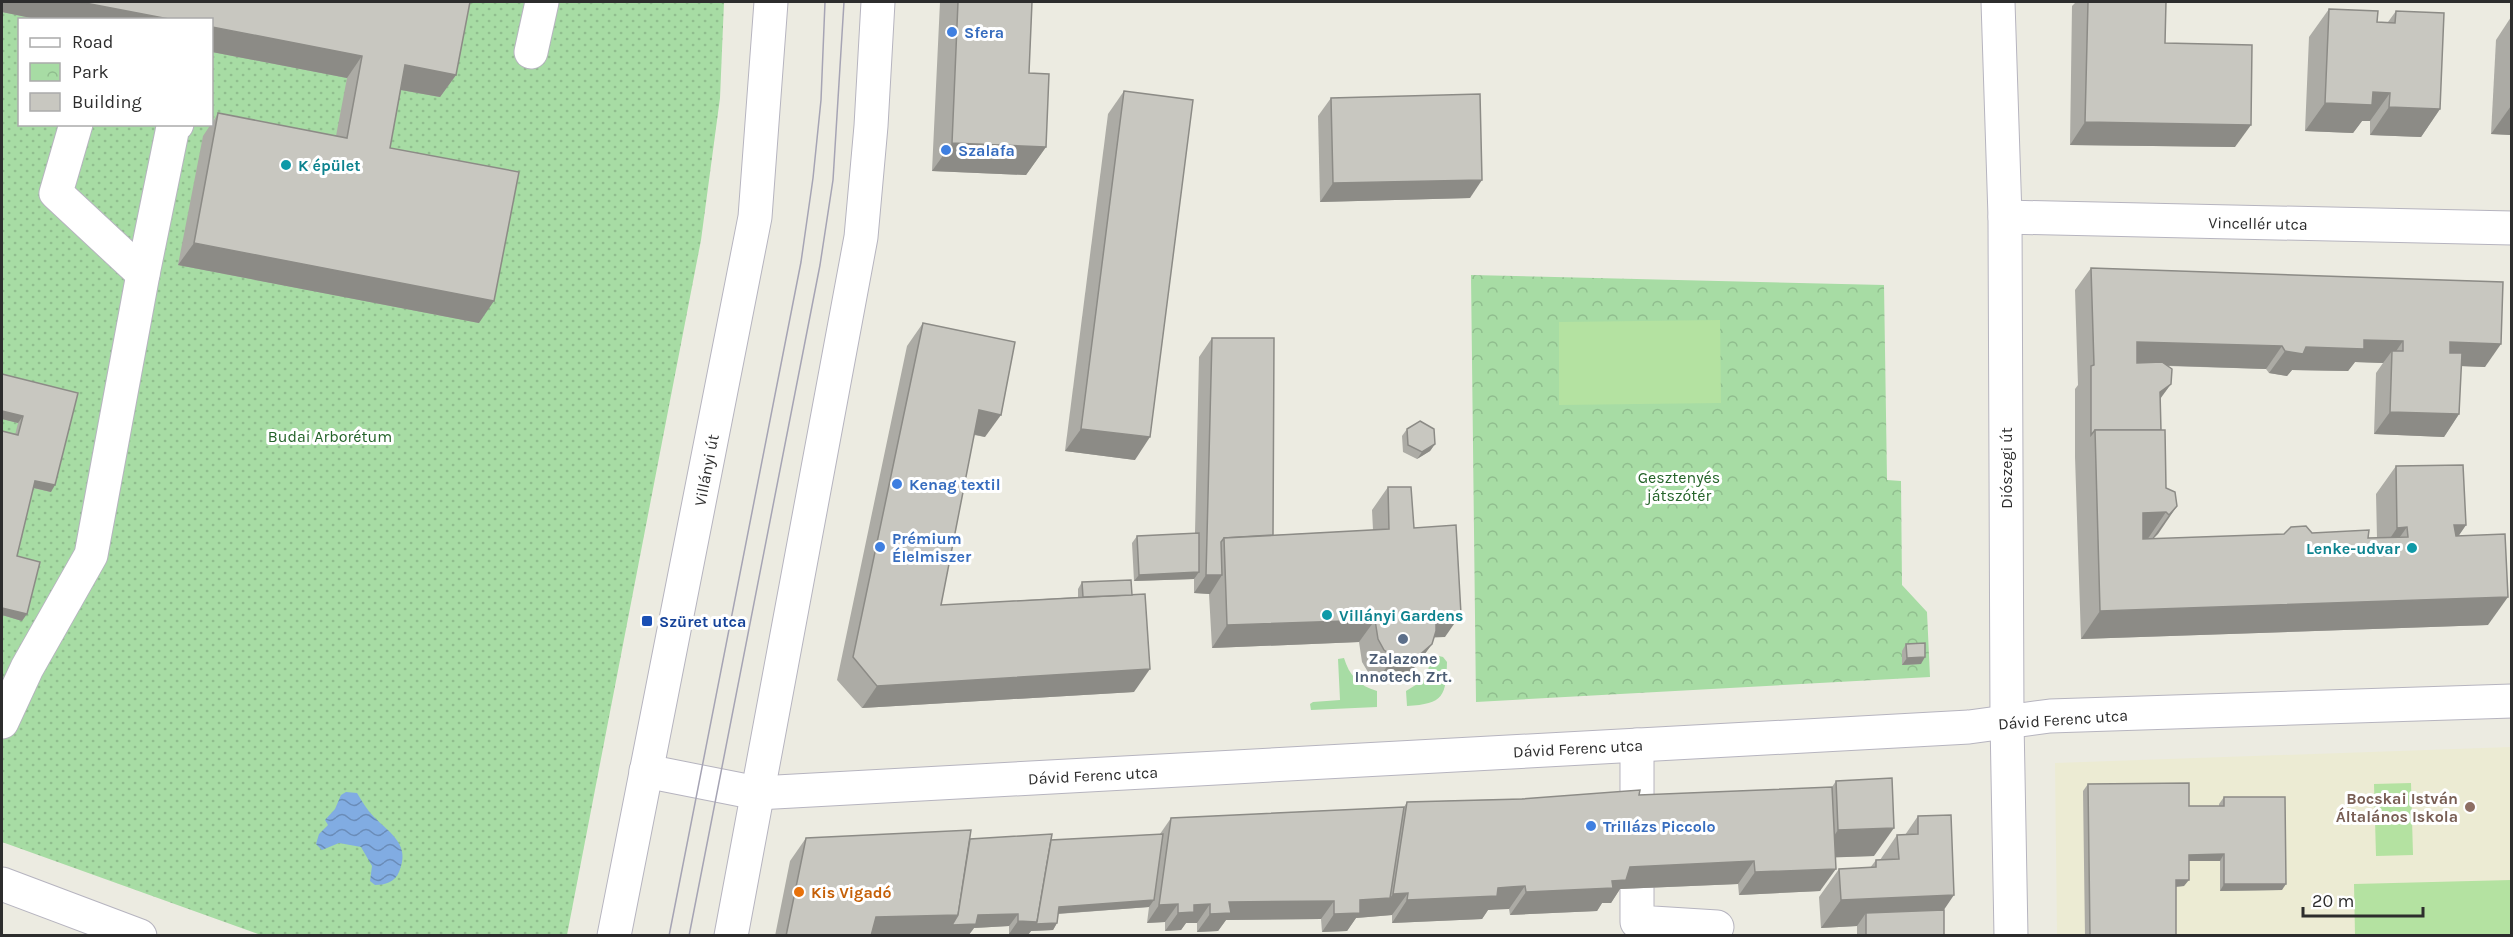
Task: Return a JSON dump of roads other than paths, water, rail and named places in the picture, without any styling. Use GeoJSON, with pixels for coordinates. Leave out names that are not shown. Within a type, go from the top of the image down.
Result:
{"type":"FeatureCollection","features":[{"type":"Feature","properties":{"kind":"street"},"geometry":{"type":"LineString","coordinates":[[531,52],[542,2]]}},
{"type":"Feature","properties":{"kind":"street","name":"Villányi út"},"geometry":{"type":"LineString","coordinates":[[614,936],[755,217],[771,2]]}},
{"type":"Feature","properties":{"kind":"street"},"geometry":{"type":"LineString","coordinates":[[731,936],[861,237],[871,126],[878,2]]}},
{"type":"Feature","properties":{"kind":"street","name":"Diószegi út"},"geometry":{"type":"LineString","coordinates":[[1998,2],[2005,218],[2007,721],[2011,936]]}},
{"type":"Feature","properties":{"kind":"street"},"geometry":{"type":"LineString","coordinates":[[75,126],[56,194],[143,274]]}},
{"type":"Feature","properties":{"kind":"street"},"geometry":{"type":"LineString","coordinates":[[2,722],[27,668],[91,555],[143,274],[174,126]]}},
{"type":"Feature","properties":{"kind":"street","name":"Vincellér utca"},"geometry":{"type":"LineString","coordinates":[[2005,218],[2511,228]]}},
{"type":"Feature","properties":{"kind":"street","name":"Dávid Ferenc utca"},"geometry":{"type":"LineString","coordinates":[[646,771],[757,793],[1957,728],[2050,716],[2511,701]]}},
{"type":"Feature","properties":{"kind":"street"},"geometry":{"type":"LineString","coordinates":[[1637,745],[1637,817]]}},
{"type":"Feature","properties":{"kind":"street"},"geometry":{"type":"LineString","coordinates":[[2,884],[140,936]]}},
{"type":"Feature","properties":{"kind":"street"},"geometry":{"type":"LineString","coordinates":[[1637,888],[1637,922],[1717,927]]}},
{"type":"Feature","properties":{"kind":"water"},"geometry":{"type":"Polygon","coordinates":[[[346,792],[357,793],[369,811],[393,835],[401,847],[403,854],[399,872],[389,882],[375,885],[370,881],[372,866],[361,847],[339,843],[322,850],[316,844],[319,834],[328,825],[325,820],[335,809],[341,795],[346,792]]]}},
{"type":"Feature","properties":{"kind":"tram line"},"geometry":{"type":"LineString","coordinates":[[669,936],[801,262],[821,100],[825,2]]}},
{"type":"Feature","properties":{"kind":"tram line"},"geometry":{"type":"LineString","coordinates":[[689,936],[820,265],[833,180],[844,2]]}},
{"type":"Feature","properties":{"kind":"place","name":"Sfera"},"geometry":{"type":"Point","coordinates":[952,32]}},
{"type":"Feature","properties":{"kind":"place","name":"Szalafa"},"geometry":{"type":"Point","coordinates":[946,150]}},
{"type":"Feature","properties":{"kind":"place","name":"K épület"},"geometry":{"type":"Point","coordinates":[286,165]}},
{"type":"Feature","properties":{"kind":"place","name":"Kenag textil"},"geometry":{"type":"Point","coordinates":[897,484]}},
{"type":"Feature","properties":{"kind":"place","name":"Prémium Élelmiszer"},"geometry":{"type":"Point","coordinates":[880,547]}},
{"type":"Feature","properties":{"kind":"place","name":"Lenke-udvar"},"geometry":{"type":"Point","coordinates":[2412,548]}},
{"type":"Feature","properties":{"kind":"place","name":"Villányi Gardens"},"geometry":{"type":"Point","coordinates":[1327,615]}},
{"type":"Feature","properties":{"kind":"place","name":"Szüret utca"},"geometry":{"type":"Point","coordinates":[647,621]}},
{"type":"Feature","properties":{"kind":"place","name":"Zalazone Innotech Zrt."},"geometry":{"type":"Point","coordinates":[1403,639]}},
{"type":"Feature","properties":{"kind":"place","name":"Bocskai István Általános Iskola"},"geometry":{"type":"Point","coordinates":[2470,807]}},
{"type":"Feature","properties":{"kind":"place","name":"Trillázs Piccolo"},"geometry":{"type":"Point","coordinates":[1591,826]}},
{"type":"Feature","properties":{"kind":"place","name":"Kis Vigadó"},"geometry":{"type":"Point","coordinates":[799,892]}},
{"type":"Feature","properties":{"kind":"park label","name":"Budai Arborétum"},"geometry":{"type":"Point","coordinates":[330,436]}},
{"type":"Feature","properties":{"kind":"park label","name":"Gesztenyés játszótér"},"geometry":{"type":"Point","coordinates":[1679,486]}}]}
